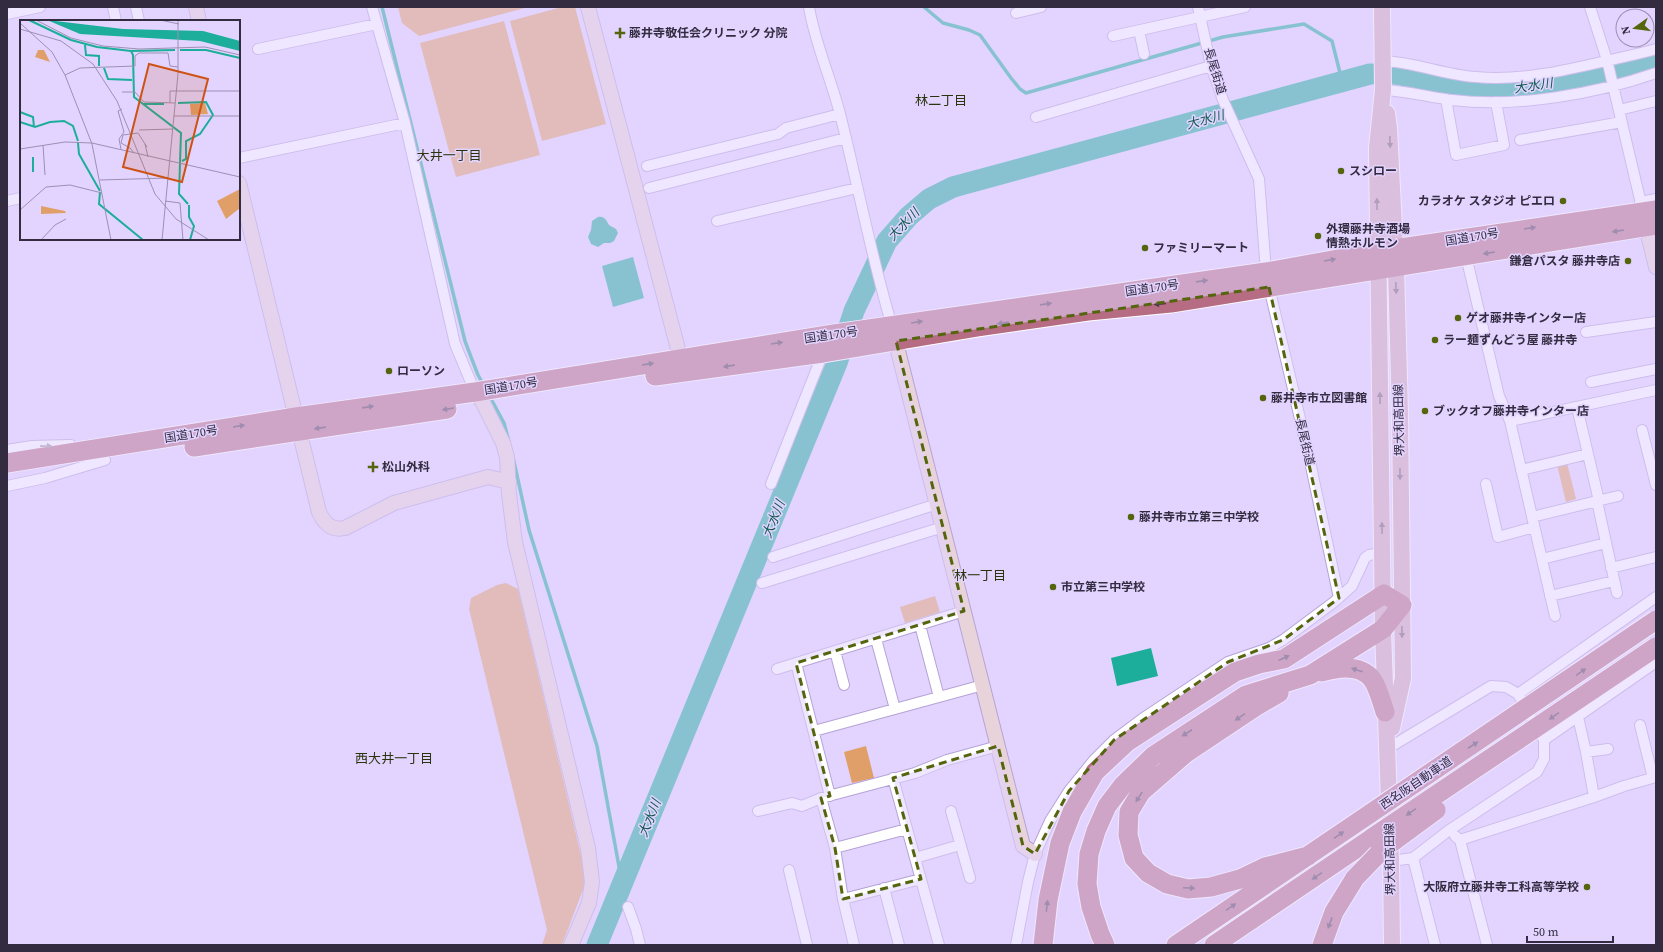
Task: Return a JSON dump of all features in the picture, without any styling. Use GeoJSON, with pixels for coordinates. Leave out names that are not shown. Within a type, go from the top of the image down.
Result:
{"type":"FeatureCollection","features":[{"type":"Feature","properties":{"kind":"highway","name":"国道170号"},"geometry":{"type":"LineString","coordinates":[[683,366],[823,353],[862,339],[1267,279],[1387,269],[1466,256],[1650,218]]}},
{"type":"Feature","properties":{"kind":"highway","name":"国道170号"},"geometry":{"type":"LineString","coordinates":[[1267,279],[1386,250],[1650,218]]}},
{"type":"Feature","properties":{"kind":"highway","name":"国道170号"},"geometry":{"type":"LineString","coordinates":[[7,463],[128,443],[298,424],[479,398],[683,366],[834,334],[862,339]]}},
{"type":"Feature","properties":{"kind":"highway","name":"国道170号"},"geometry":{"type":"LineString","coordinates":[[7,473],[105,460],[298,424]]}},
{"type":"Feature","properties":{"kind":"highway"},"geometry":{"type":"LineString","coordinates":[[1043,945],[1048,900],[1060,843],[1072,812],[1095,772],[1127,742],[1234,672],[1260,664],[1284,659],[1384,594],[1402,605],[1383,629],[1310,675],[1255,706],[1186,753],[1141,792],[1129,812],[1128,835],[1134,858],[1148,873],[1167,884],[1188,889],[1211,887],[1240,879],[1265,867],[1308,856]]}},
{"type":"Feature","properties":{"kind":"highway","name":"西名阪自動車道"},"geometry":{"type":"LineString","coordinates":[[1176,945],[1656,620]]}},
{"type":"Feature","properties":{"kind":"highway","name":"西名阪自動車道"},"geometry":{"type":"LineString","coordinates":[[1214,945],[1372,838],[1536,737],[1656,647]]}},
{"type":"Feature","properties":{"kind":"highway"},"geometry":{"type":"LineString","coordinates":[[1095,945],[1088,929],[1080,899],[1078,872],[1081,849],[1088,822],[1098,799],[1116,774],[1164,733],[1260,664]]}},
{"type":"Feature","properties":{"kind":"highway"},"geometry":{"type":"LineString","coordinates":[[1105,945],[1091,907],[1087,884],[1089,854],[1096,831],[1108,806],[1123,785],[1153,756],[1246,695],[1339,667],[1361,670],[1372,680],[1385,712]]}},
{"type":"Feature","properties":{"kind":"highway"},"geometry":{"type":"LineString","coordinates":[[1322,945],[1334,912],[1355,878],[1383,849],[1536,737]]}},
{"type":"Feature","properties":{"kind":"main road","name":"堺大和高田線"},"geometry":{"type":"LineString","coordinates":[[1382,7],[1383,88],[1377,148],[1400,414],[1403,678],[1387,749]]}},
{"type":"Feature","properties":{"kind":"main road","name":"堺大和高田線"},"geometry":{"type":"LineString","coordinates":[[1387,269],[1383,629],[1391,860],[1392,945]]}},
{"type":"Feature","properties":{"kind":"street"},"geometry":{"type":"LineString","coordinates":[[7,14],[40,7]]}},
{"type":"Feature","properties":{"kind":"street"},"geometry":{"type":"LineString","coordinates":[[113,7],[116,20]]}},
{"type":"Feature","properties":{"kind":"street"},"geometry":{"type":"LineString","coordinates":[[136,7],[139,20]]}},
{"type":"Feature","properties":{"kind":"street"},"geometry":{"type":"LineString","coordinates":[[196,7],[199,20]]}},
{"type":"Feature","properties":{"kind":"street"},"geometry":{"type":"LineString","coordinates":[[372,7],[405,123],[455,344],[479,398],[503,443],[507,457],[511,521],[515,542],[591,866],[592,882],[589,903],[571,945]]}},
{"type":"Feature","properties":{"kind":"street"},"geometry":{"type":"LineString","coordinates":[[588,7],[683,366]]}},
{"type":"Feature","properties":{"kind":"street"},"geometry":{"type":"LineString","coordinates":[[809,7],[812,24],[840,114],[870,249],[894,334],[1023,846],[1035,854]]}},
{"type":"Feature","properties":{"kind":"street"},"geometry":{"type":"LineString","coordinates":[[1016,13],[1041,7]]}},
{"type":"Feature","properties":{"kind":"street"},"geometry":{"type":"LineString","coordinates":[[1113,36],[1139,30],[1199,12],[1245,7]]}},
{"type":"Feature","properties":{"kind":"street"},"geometry":{"type":"LineString","coordinates":[[1590,7],[1608,63],[1622,122],[1650,218],[1656,267]]}},
{"type":"Feature","properties":{"kind":"street","name":"長尾街道"},"geometry":{"type":"LineString","coordinates":[[1199,12],[1211,66],[1225,104],[1259,179],[1267,279],[1309,457],[1339,598]]}},
{"type":"Feature","properties":{"kind":"street"},"geometry":{"type":"LineString","coordinates":[[258,49],[377,24]]}},
{"type":"Feature","properties":{"kind":"street"},"geometry":{"type":"LineString","coordinates":[[1139,30],[1144,54]]}},
{"type":"Feature","properties":{"kind":"street"},"geometry":{"type":"LineString","coordinates":[[1383,63],[1399,62],[1448,73],[1475,77],[1504,78],[1559,72],[1608,63],[1656,48]]}},
{"type":"Feature","properties":{"kind":"street"},"geometry":{"type":"LineString","coordinates":[[1036,117],[1211,66]]}},
{"type":"Feature","properties":{"kind":"street"},"geometry":{"type":"LineString","coordinates":[[1383,88],[1446,99],[1496,102],[1534,100],[1613,85],[1656,73]]}},
{"type":"Feature","properties":{"kind":"street"},"geometry":{"type":"LineString","coordinates":[[1446,99],[1456,155],[1504,145],[1496,102]]}},
{"type":"Feature","properties":{"kind":"street"},"geometry":{"type":"LineString","coordinates":[[1619,110],[1656,101]]}},
{"type":"Feature","properties":{"kind":"street"},"geometry":{"type":"LineString","coordinates":[[647,166],[778,134],[786,128],[840,114]]}},
{"type":"Feature","properties":{"kind":"street"},"geometry":{"type":"LineString","coordinates":[[1520,140],[1622,122]]}},
{"type":"Feature","properties":{"kind":"street"},"geometry":{"type":"LineString","coordinates":[[240,158],[405,123]]}},
{"type":"Feature","properties":{"kind":"street"},"geometry":{"type":"LineString","coordinates":[[649,188],[846,138]]}},
{"type":"Feature","properties":{"kind":"street"},"geometry":{"type":"LineString","coordinates":[[240,187],[319,512],[324,522],[330,527],[340,529],[345,528],[394,503],[488,477],[509,482]]}},
{"type":"Feature","properties":{"kind":"street"},"geometry":{"type":"LineString","coordinates":[[717,221],[857,188]]}},
{"type":"Feature","properties":{"kind":"street"},"geometry":{"type":"LineString","coordinates":[[7,201],[20,198]]}},
{"type":"Feature","properties":{"kind":"street"},"geometry":{"type":"LineString","coordinates":[[1466,256],[1499,396],[1510,422],[1555,616]]}},
{"type":"Feature","properties":{"kind":"street"},"geometry":{"type":"LineString","coordinates":[[1586,332],[1656,322]]}},
{"type":"Feature","properties":{"kind":"street"},"geometry":{"type":"LineString","coordinates":[[771,484],[823,353]]}},
{"type":"Feature","properties":{"kind":"street"},"geometry":{"type":"LineString","coordinates":[[1591,382],[1656,369]]}},
{"type":"Feature","properties":{"kind":"street"},"geometry":{"type":"LineString","coordinates":[[1510,422],[1656,390]]}},
{"type":"Feature","properties":{"kind":"street"},"geometry":{"type":"LineString","coordinates":[[1577,407],[1617,593]]}},
{"type":"Feature","properties":{"kind":"street"},"geometry":{"type":"LineString","coordinates":[[1642,430],[1656,485]]}},
{"type":"Feature","properties":{"kind":"street"},"geometry":{"type":"LineString","coordinates":[[7,450],[32,446],[128,443]]}},
{"type":"Feature","properties":{"kind":"street"},"geometry":{"type":"LineString","coordinates":[[1521,470],[1588,454]]}},
{"type":"Feature","properties":{"kind":"street"},"geometry":{"type":"LineString","coordinates":[[7,486],[46,478],[105,460]]}},
{"type":"Feature","properties":{"kind":"street"},"geometry":{"type":"LineString","coordinates":[[1486,484],[1498,537],[1534,527]]}},
{"type":"Feature","properties":{"kind":"street"},"geometry":{"type":"LineString","coordinates":[[1532,517],[1618,496]]}},
{"type":"Feature","properties":{"kind":"street"},"geometry":{"type":"LineString","coordinates":[[773,557],[937,504]]}},
{"type":"Feature","properties":{"kind":"street"},"geometry":{"type":"LineString","coordinates":[[762,583],[943,527]]}},
{"type":"Feature","properties":{"kind":"street"},"geometry":{"type":"LineString","coordinates":[[1542,559],[1606,543]]}},
{"type":"Feature","properties":{"kind":"street"},"geometry":{"type":"LineString","coordinates":[[1016,945],[1035,854],[1050,821],[1069,791],[1094,760],[1114,740],[1228,662],[1269,648],[1283,640],[1339,598],[1352,586],[1365,558],[1370,555],[1383,553]]}},
{"type":"Feature","properties":{"kind":"street"},"geometry":{"type":"LineString","coordinates":[[1612,568],[1656,557]]}},
{"type":"Feature","properties":{"kind":"street"},"geometry":{"type":"LineString","coordinates":[[1550,596],[1614,581]]}},
{"type":"Feature","properties":{"kind":"street"},"geometry":{"type":"LineString","coordinates":[[1518,694],[1656,597]]}},
{"type":"Feature","properties":{"kind":"street"},"geometry":{"type":"LineString","coordinates":[[777,669],[964,612]]}},
{"type":"Feature","properties":{"kind":"street"},"geometry":{"type":"LineString","coordinates":[[920,625],[939,697]]}},
{"type":"Feature","properties":{"kind":"street"},"geometry":{"type":"LineString","coordinates":[[876,639],[895,709]]}},
{"type":"Feature","properties":{"kind":"street"},"geometry":{"type":"LineString","coordinates":[[835,651],[844,685]]}},
{"type":"Feature","properties":{"kind":"street"},"geometry":{"type":"LineString","coordinates":[[1536,737],[1578,717],[1656,662]]}},
{"type":"Feature","properties":{"kind":"street"},"geometry":{"type":"LineString","coordinates":[[796,663],[814,731],[843,899],[854,945]]}},
{"type":"Feature","properties":{"kind":"street"},"geometry":{"type":"LineString","coordinates":[[814,731],[982,685]]}},
{"type":"Feature","properties":{"kind":"street"},"geometry":{"type":"LineString","coordinates":[[1387,749],[1491,686],[1506,687],[1518,694],[1544,759],[1537,772],[1448,831],[1413,858],[1391,860]]}},
{"type":"Feature","properties":{"kind":"street"},"geometry":{"type":"LineString","coordinates":[[1578,717],[1594,797]]}},
{"type":"Feature","properties":{"kind":"street"},"geometry":{"type":"LineString","coordinates":[[1460,840],[1624,786],[1654,778],[1640,725]]}},
{"type":"Feature","properties":{"kind":"street"},"geometry":{"type":"LineString","coordinates":[[758,811],[792,803],[802,806],[826,797],[915,773],[947,760],[998,746]]}},
{"type":"Feature","properties":{"kind":"street"},"geometry":{"type":"LineString","coordinates":[[1586,752],[1608,748]]}},
{"type":"Feature","properties":{"kind":"street"},"geometry":{"type":"LineString","coordinates":[[893,778],[939,945]]}},
{"type":"Feature","properties":{"kind":"street"},"geometry":{"type":"LineString","coordinates":[[951,811],[970,878]]}},
{"type":"Feature","properties":{"kind":"street"},"geometry":{"type":"LineString","coordinates":[[835,848],[907,828]]}},
{"type":"Feature","properties":{"kind":"street"},"geometry":{"type":"LineString","coordinates":[[1448,831],[1460,840],[1487,945]]}},
{"type":"Feature","properties":{"kind":"street"},"geometry":{"type":"LineString","coordinates":[[915,858],[960,845]]}},
{"type":"Feature","properties":{"kind":"street"},"geometry":{"type":"LineString","coordinates":[[1413,858],[1436,945]]}},
{"type":"Feature","properties":{"kind":"street"},"geometry":{"type":"LineString","coordinates":[[790,870],[807,945]]}},
{"type":"Feature","properties":{"kind":"street"},"geometry":{"type":"LineString","coordinates":[[843,899],[921,879]]}},
{"type":"Feature","properties":{"kind":"street"},"geometry":{"type":"LineString","coordinates":[[884,888],[899,945]]}},
{"type":"Feature","properties":{"kind":"street"},"geometry":{"type":"LineString","coordinates":[[628,907],[640,945]]}},
{"type":"Feature","properties":{"kind":"highlighted area"},"geometry":{"type":"Polygon","coordinates":[[[1269,287],[1339,598],[1283,640],[1228,662],[1114,740],[1069,791],[1035,854],[1023,846],[998,746],[893,778],[921,879],[843,899],[835,848],[821,798],[830,796],[796,663],[964,611],[896,341],[1269,287]]]}},
{"type":"Feature","properties":{"kind":"shaded area"},"geometry":{"type":"Polygon","coordinates":[[[398,7],[529,7],[419,36],[402,23],[398,7]]]}},
{"type":"Feature","properties":{"kind":"shaded area"},"geometry":{"type":"Polygon","coordinates":[[[562,7],[575,7],[606,124],[542,141],[510,21],[562,7]]]}},
{"type":"Feature","properties":{"kind":"shaded area"},"geometry":{"type":"Polygon","coordinates":[[[504,21],[540,155],[456,177],[420,43],[504,21]]]}},
{"type":"Feature","properties":{"kind":"shaded area"},"geometry":{"type":"Polygon","coordinates":[[[598,217],[605,219],[609,225],[616,229],[618,233],[614,241],[604,243],[598,247],[591,244],[588,237],[591,230],[592,221],[598,217]]]}},
{"type":"Feature","properties":{"kind":"shaded area"},"geometry":{"type":"Polygon","coordinates":[[[633,257],[644,298],[613,307],[602,266],[633,257]]]}},
{"type":"Feature","properties":{"kind":"shaded area"},"geometry":{"type":"Polygon","coordinates":[[[1567,463],[1576,499],[1566,502],[1557,465],[1567,463]]]}},
{"type":"Feature","properties":{"kind":"shaded area"},"geometry":{"type":"Polygon","coordinates":[[[506,583],[518,589],[584,868],[584,887],[562,945],[542,945],[547,930],[469,609],[471,598],[497,585],[506,583]]]}},
{"type":"Feature","properties":{"kind":"shaded area"},"geometry":{"type":"Polygon","coordinates":[[[935,596],[940,612],[905,623],[900,607],[935,596]]]}},
{"type":"Feature","properties":{"kind":"shaded area"},"geometry":{"type":"Polygon","coordinates":[[[1151,648],[1158,676],[1117,686],[1111,658],[1151,648]]]}},
{"type":"Feature","properties":{"kind":"shaded area"},"geometry":{"type":"Polygon","coordinates":[[[866,746],[874,778],[852,783],[844,752],[866,746]]]}},
{"type":"Feature","properties":{"kind":"waterway"},"geometry":{"type":"LineString","coordinates":[[382,7],[465,341],[483,384]]}},
{"type":"Feature","properties":{"kind":"waterway"},"geometry":{"type":"LineString","coordinates":[[924,7],[943,23],[969,30],[980,35],[1011,78],[1020,89],[1026,93],[1223,37],[1304,24],[1332,41],[1342,81]]}},
{"type":"Feature","properties":{"kind":"waterway","name":"大水川"},"geometry":{"type":"LineString","coordinates":[[597,945],[837,363],[854,311],[887,241],[909,216],[929,199],[953,187],[1370,74],[1397,74],[1451,85],[1482,89],[1525,88],[1593,78],[1656,60]]}},
{"type":"Feature","properties":{"kind":"waterway"},"geometry":{"type":"LineString","coordinates":[[490,397],[504,423],[509,442]]}},
{"type":"Feature","properties":{"kind":"waterway"},"geometry":{"type":"LineString","coordinates":[[513,457],[529,530],[597,746],[622,883]]}},
{"type":"Feature","properties":{"kind":"place","name":"藤井寺敬任会クリニック 分院"},"geometry":{"type":"Point","coordinates":[620,33]}},
{"type":"Feature","properties":{"kind":"place","name":"スシロー"},"geometry":{"type":"Point","coordinates":[1341,171]}},
{"type":"Feature","properties":{"kind":"place","name":"カラオケ スタジオ ピエロ"},"geometry":{"type":"Point","coordinates":[1563,201]}},
{"type":"Feature","properties":{"kind":"place","name":"外環藤井寺酒場 情熱ホルモン"},"geometry":{"type":"Point","coordinates":[1318,236]}},
{"type":"Feature","properties":{"kind":"place","name":"ファミリーマート"},"geometry":{"type":"Point","coordinates":[1145,248]}},
{"type":"Feature","properties":{"kind":"place","name":"鎌倉パスタ 藤井寺店"},"geometry":{"type":"Point","coordinates":[1628,261]}},
{"type":"Feature","properties":{"kind":"place","name":"ゲオ藤井寺インター店"},"geometry":{"type":"Point","coordinates":[1458,318]}},
{"type":"Feature","properties":{"kind":"place","name":"ラー麺ずんどう屋 藤井寺"},"geometry":{"type":"Point","coordinates":[1435,340]}},
{"type":"Feature","properties":{"kind":"place","name":"ローソン"},"geometry":{"type":"Point","coordinates":[389,371]}},
{"type":"Feature","properties":{"kind":"place","name":"藤井寺市立図書館"},"geometry":{"type":"Point","coordinates":[1263,398]}},
{"type":"Feature","properties":{"kind":"place","name":"ブックオフ藤井寺インター店"},"geometry":{"type":"Point","coordinates":[1425,411]}},
{"type":"Feature","properties":{"kind":"place","name":"松山外科"},"geometry":{"type":"Point","coordinates":[373,467]}},
{"type":"Feature","properties":{"kind":"place","name":"藤井寺市立第三中学校"},"geometry":{"type":"Point","coordinates":[1131,517]}},
{"type":"Feature","properties":{"kind":"place","name":"市立第三中学校"},"geometry":{"type":"Point","coordinates":[1053,587]}},
{"type":"Feature","properties":{"kind":"place","name":"大阪府立藤井寺工科高等学校"},"geometry":{"type":"Point","coordinates":[1587,887]}},
{"type":"Feature","properties":{"kind":"district","name":"林二丁目"},"geometry":{"type":"Point","coordinates":[941,100]}},
{"type":"Feature","properties":{"kind":"district","name":"大井一丁目"},"geometry":{"type":"Point","coordinates":[449,155]}},
{"type":"Feature","properties":{"kind":"district","name":"林一丁目"},"geometry":{"type":"Point","coordinates":[980,575]}},
{"type":"Feature","properties":{"kind":"district","name":"西大井一丁目"},"geometry":{"type":"Point","coordinates":[394,758]}}]}
